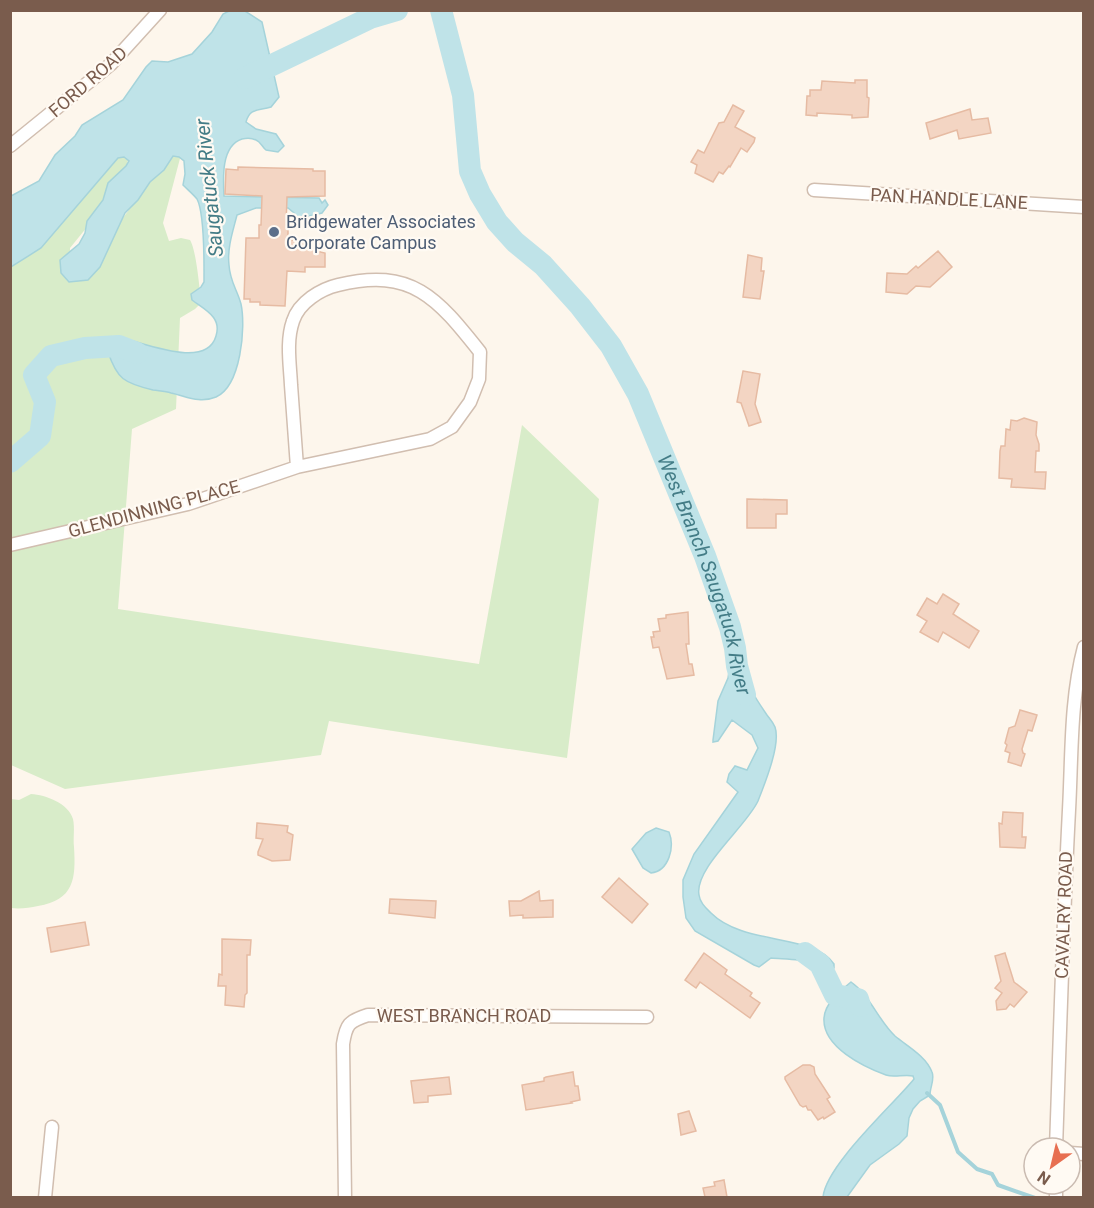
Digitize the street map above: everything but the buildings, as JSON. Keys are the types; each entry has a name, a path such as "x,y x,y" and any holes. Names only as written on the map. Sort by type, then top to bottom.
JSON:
{"street":[{"name":"FORD ROAD","path":"10,146 111,64 160,10"},
{"name":"PAN HANDLE LANE","path":"814,190 1083,207"},
{"name":"GLENDINNING PLACE","path":"10,545 188,504 297,467 430,439 452,427 470,402 479,379 480,352 441,305 418,290 392,280 352,282 319,292 305,304 293,319 289,343 297,467"},
{"name":"CAVALRY ROAD","path":"1056,1136 1064,893 1074,718 1079,663 1083,647"},
{"name":"WEST BRANCH ROAD","path":"345,1197 343,1044 345,1029 350,1023 368,1015 647,1017"},
{"path":"45,1197 52,1127"}],"green space":[{"path":"183,147 163,223 169,241 181,238 190,240 196,260 201,303 180,318 176,409 132,429 118,609 479,664 522,425 599,499 567,758 329,721 321,755 65,789 11,765 11,254 106,162 130,154 124,173 96,216 70,248 70,269 100,249 168,157"},
{"path":"31,794 56,801 66,808 73,819 75,858 73,878 66,893 59,899 35,907 11,908 11,799 19,800"}],"water":[{"path":"229,11 245,11 262,22 279,97 271,107 256,110 250,114 246,122 256,129 276,134 284,146 278,152 266,150 253,139 242,139 235,143 230,148 225,163 224,196 319,198 322,203 325,200 328,205 322,213 309,216 299,223 295,221 294,213 288,208 256,208 237,215 229,259 231,276 241,304 243,327 240,355 231,381 224,391 216,397 198,400 128,382 115,368 108,352 117,337 156,348 187,353 200,351 210,346 216,336 217,324 214,319 192,300 191,294 204,282 204,239 200,206 197,199 183,185 184,161 173,156 164,170 150,182 138,200 125,213 100,267 88,280 69,282 61,273 60,260 79,244 85,233 87,221 103,200 108,183 129,161 124,157 118,158 41,248 11,267 11,196 39,181 55,155 75,136 82,125 123,100 152,61 168,62 192,54 212,32 223,14"},
{"path":"730,665 744,667 752,692 775,727 776,743 758,801 712,860 704,873 699,895 702,903 711,913 741,931 795,943 824,954 834,964 834,968 829,973 823,972 812,963 796,960 771,958 759,967 695,931 686,918 683,880 694,854 738,792 727,782 729,774 735,766 747,770 758,748 752,735 732,720 718,741 713,742 718,701 728,678"},
{"path":"656,828 669,832 671,851 662,868 651,873 643,868 632,849 646,833"},
{"path":"851,982 864,994 895,1036 925,1061 932,1072 933,1080 930,1095 913,1109 909,1118 907,1136 870,1165 847,1197 823,1197 827,1184 848,1152 914,1079 913,1076 889,1076 867,1067 837,1047 830,1038 825,1028 824,1018 827,1007"}],"waterway":[{"name":"Saugatuck River","path":"245,78 370,18 397,10"},
{"name":"West Branch Saugatuck River","path":"441,10 463,95 470,171 480,194 497,222 515,242 543,265 580,306 611,346 638,394 705,556 730,627 745,695"},
{"name":"Saugatuck River","path":"10,462 40,436 45,402 34,375 51,356 85,348 119,346 137,353"},
{"name":"West Branch Saugatuck River","path":"805,953 820,964 835,995 858,999 860,1006"},
{"path":"927,1093 940,1105 958,1152 977,1169 992,1174 998,1185 1035,1198"}],"place":[{"name":"Bridgewater Associates Corporate Campus","path":"274,232"}]}
